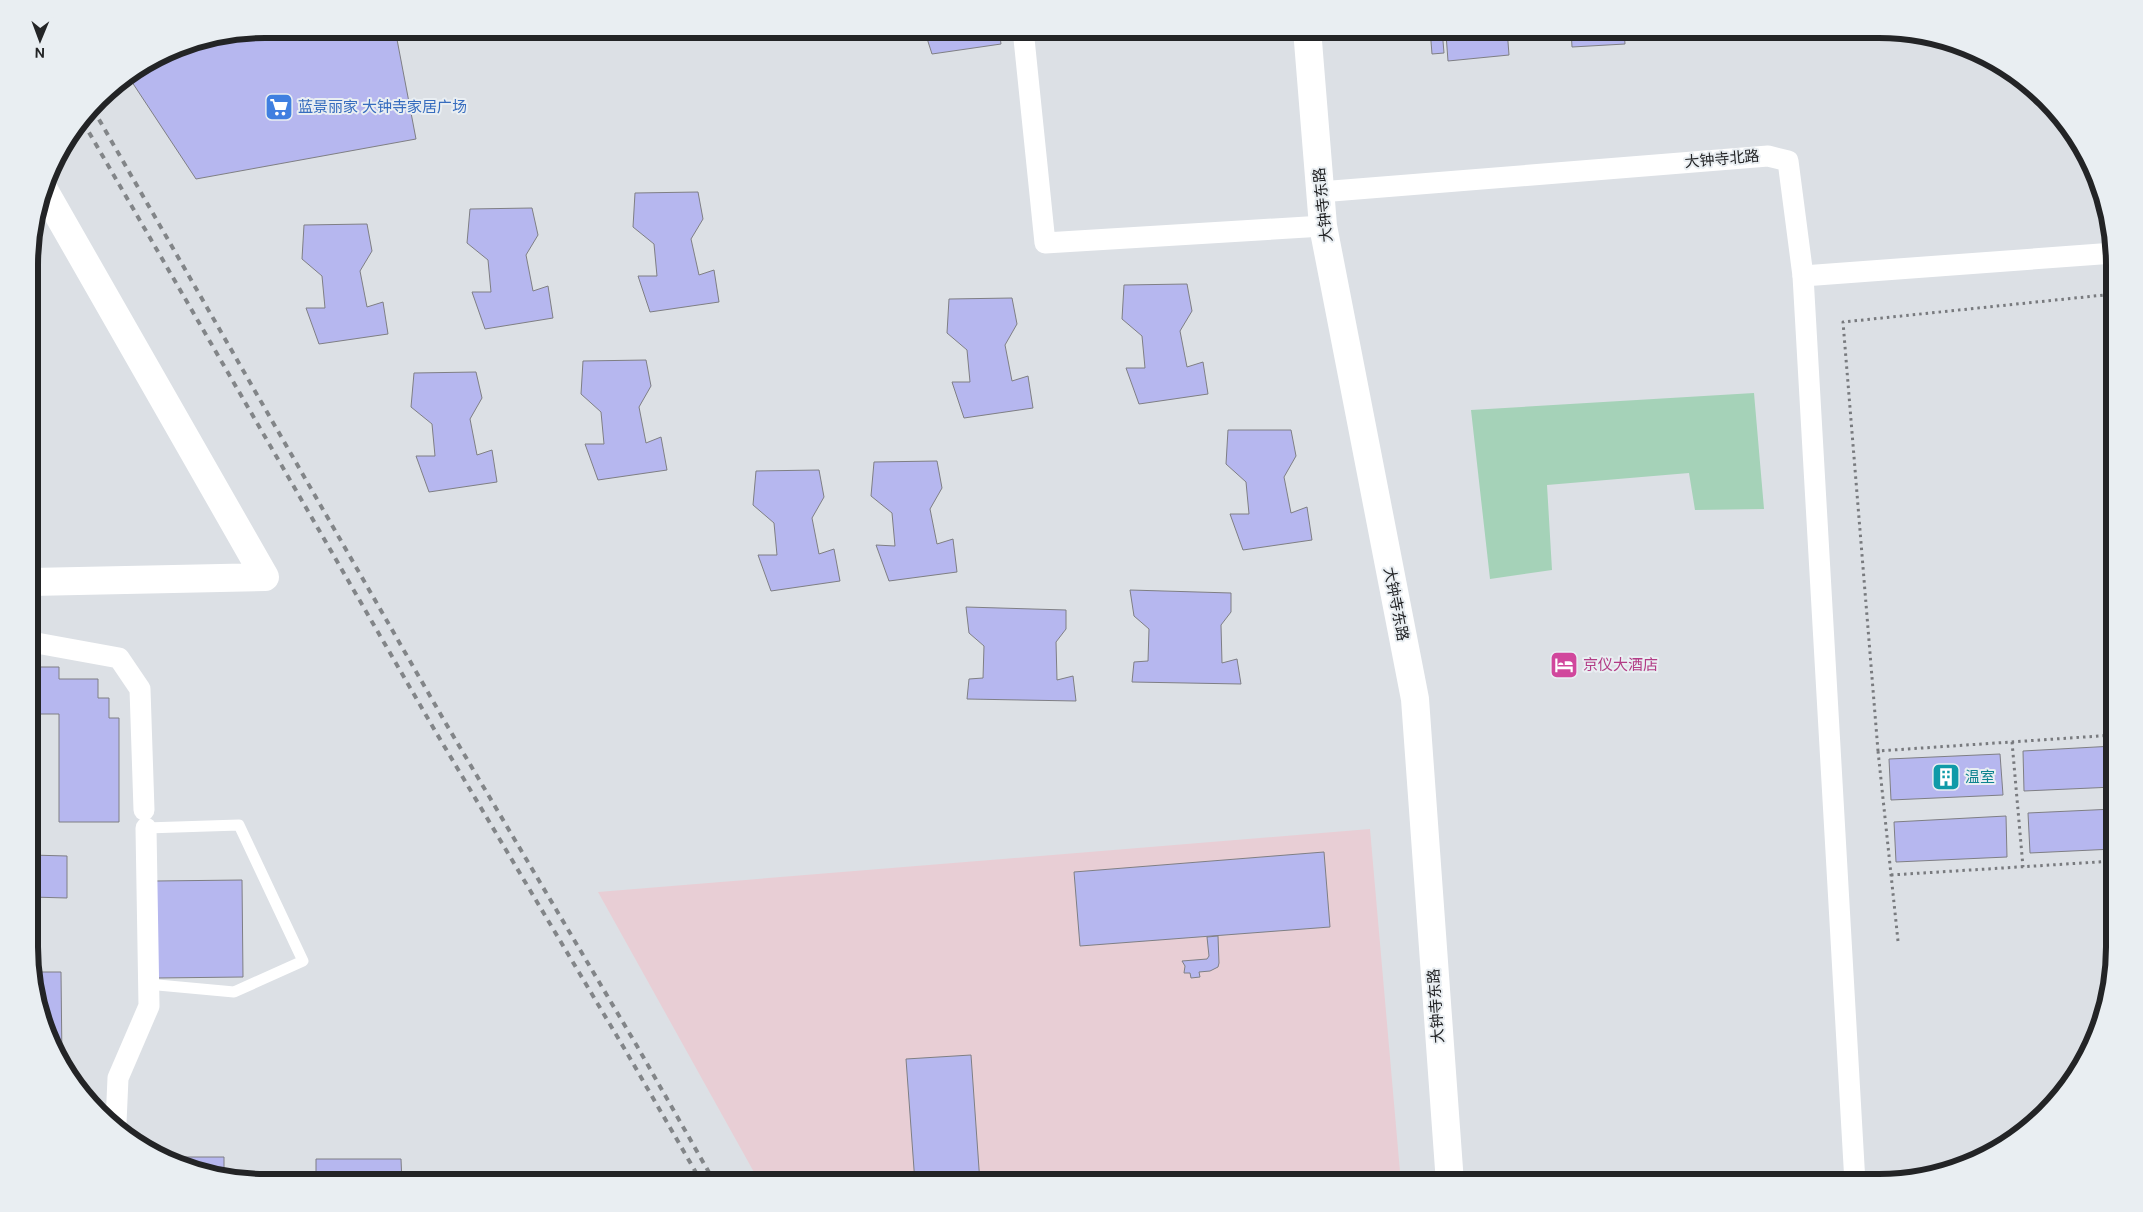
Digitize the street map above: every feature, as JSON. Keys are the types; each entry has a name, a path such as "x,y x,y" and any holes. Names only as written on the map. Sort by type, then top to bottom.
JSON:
{"street":[{"path":"1024,38 1045,243 1323,226"},
{"name":"大钟寺东路","path":"1308,38 1323,226 1415,699 1449,1175"},
{"name":"大钟寺北路","path":"1320,192 1768,156 1788,161 1803,276"},
{"path":"38,582 265,577 48,197"},
{"path":"1855,1175 1803,276 2105,254"},
{"path":"38,643 119,658 140,689 149,1006 118,1078 116,1119"}],"lane":[{"path":"145,819 239,825 303,961 234,992 147,984"}],"path":[{"path":"1898,941 1878,751 1844,322 2106,295"},
{"path":"1878,751 2106,736"},
{"path":"2012,742 2023,867"},
{"path":"1891,875 2106,862"}],"shaded area":[{"path":"1370,829 1400,1175 756,1175 598,892"}],"green space":[{"path":"1754,393 1764,509 1695,510 1689,473 1547,485 1552,570 1490,579 1471,410"}],"building":[{"name":"蓝景丽家 大钟寺家居广场","path":"397,38 416,139 196,179 131,81 151,68 178,55 206,45 235,39"},
{"path":"927,38 1000,38 1001,44 932,54"},
{"path":"1431,38 1443,38 1444,53 1432,54"},
{"path":"1446,38 1508,38 1509,55 1448,61"},
{"path":"1572,38 1625,38 1625,44 1572,47"},
{"path":"698,192 703,219 691,239 699,275 714,270 719,302 650,312 638,276 657,276 654,244 633,227 635,193"},
{"path":"532,208 538,235 526,255 533,291 548,286 553,318 485,329 472,292 491,292 488,260 467,243 470,209"},
{"path":"367,224 372,251 360,271 367,307 383,302 388,334 319,344 306,308 325,308 322,276 302,259 304,225"},
{"path":"1187,284 1192,311 1180,331 1187,367 1203,362 1208,394 1139,404 1126,368 1145,368 1142,336 1122,319 1124,285"},
{"path":"1012,298 1017,324 1005,345 1012,381 1028,376 1033,408 964,418 952,382 970,382 967,350 947,333 949,299"},
{"path":"646,360 651,386 639,407 646,443 661,437 667,470 598,480 585,444 604,444 601,412 581,394 583,361"},
{"path":"476,372 482,398 470,419 477,455 492,450 497,482 429,492 416,456 435,456 432,424 411,407 414,373"},
{"path":"1228,430 1291,430 1296,456 1284,477 1291,513 1307,507 1312,540 1243,550 1230,514 1249,514 1246,482 1226,464"},
{"path":"937,461 942,488 930,509 937,544 953,539 957,572 889,581 876,545 895,546 892,513 871,496 874,462"},
{"path":"819,470 824,497 812,518 819,554 834,549 840,581 771,591 758,555 777,555 774,523 753,505 756,471"},
{"path":"1130,590 1231,593 1231,612 1221,625 1222,663 1237,659 1241,684 1132,682 1134,662 1148,661 1149,629 1134,616"},
{"path":"966,607 1066,610 1066,629 1056,642 1057,680 1073,676 1076,701 967,699 969,679 983,678 984,646 969,633"},
{"path":"38,667 59,667 59,679 98,679 98,698 109,698 109,718 119,718 119,822 59,822 59,714 38,714"},
{"name":"温室","path":"2106,746 2106,787 2024,791 2023,751"},
{"name":"温室","path":"2000,754 2003,795 1891,800 1889,759"},
{"name":"温室","path":"2106,809 2106,849 2030,853 2028,813"},
{"name":"温室","path":"2006,816 2007,857 1896,862 1894,822"},
{"path":"1324,852 1330,927 1080,946 1074,872"},
{"path":"38,855 67,856 67,898 38,897"},
{"path":"242,880 243,977 157,978 156,881"},
{"path":"1218,936 1218,967 1210,971 1199,972 1200,977 1191,978 1190,973 1184,973 1185,966 1182,961 1207,959 1209,956 1207,937"},
{"path":"39,972 61,972 62,1050 45,1006"},
{"path":"971,1055 979,1175 914,1175 906,1059"},
{"path":"178,1157 224,1157 224,1171 206,1167"},
{"path":"316,1159 401,1159 402,1175 316,1175"}],"railway":[{"path":"95,113 445,722 637,1046 710,1175"},
{"path":"85,125 434,729 697,1175"}],"place":[{"name":"蓝景丽家 大钟寺家居广场","path":"279,107"},
{"name":"京仪大酒店","path":"1564,665"},
{"name":"温室","path":"1946,777"}]}
